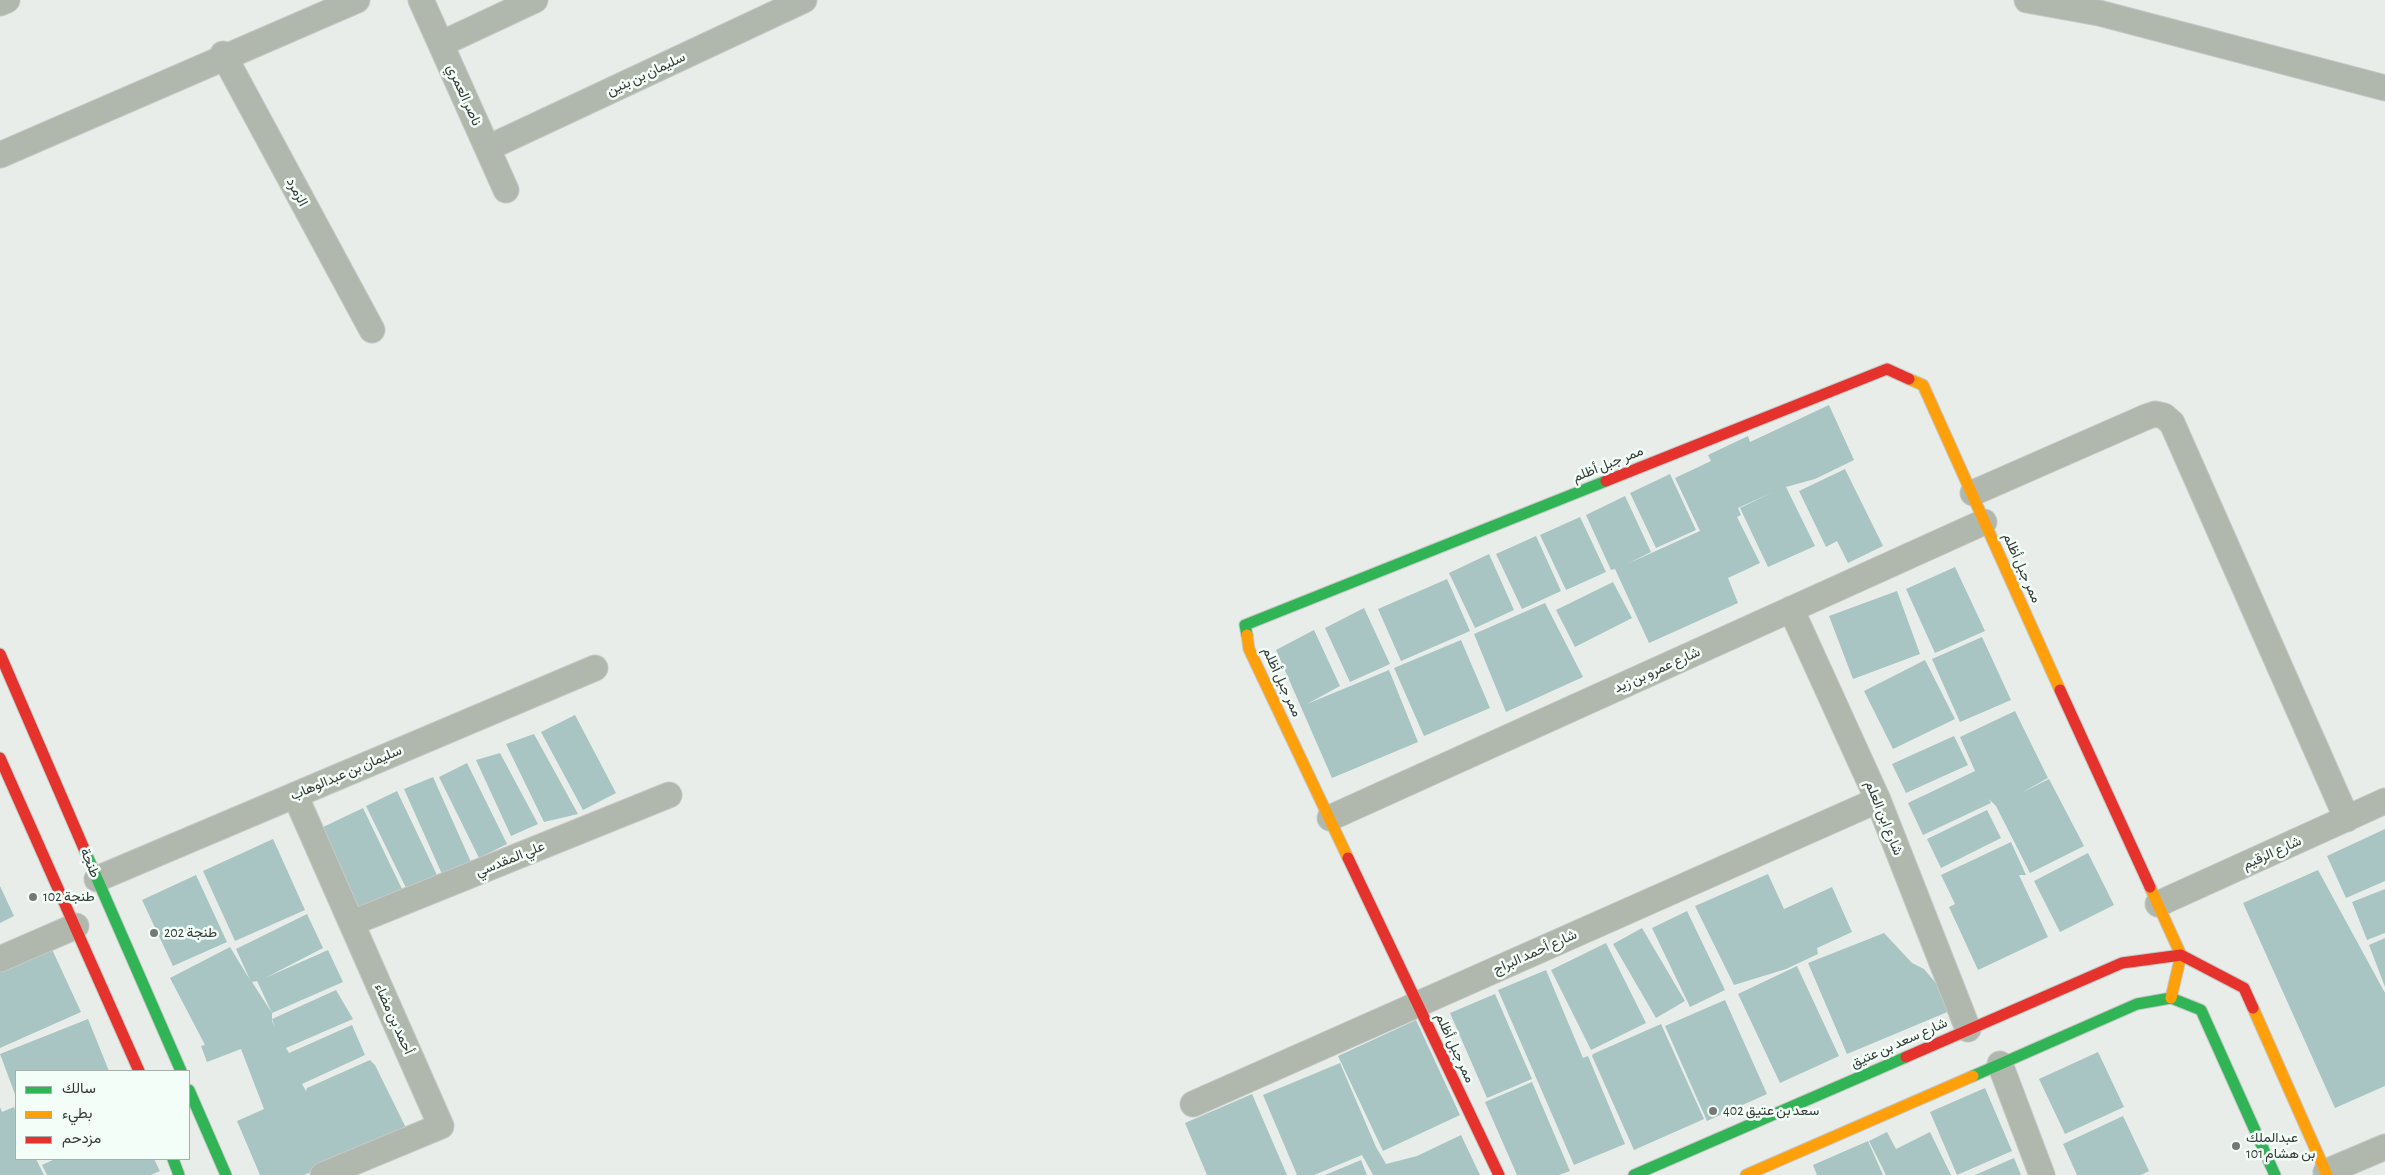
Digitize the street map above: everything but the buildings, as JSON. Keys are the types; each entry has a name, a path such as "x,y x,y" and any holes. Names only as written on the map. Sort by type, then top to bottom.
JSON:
{"street":[{"path":"0,3 7,0"},
{"path":"0,155 224,56 357,0"},
{"name":"ناصر العمري","path":"421,0 506,190"},
{"path":"441,44 535,0"},
{"name":"سليمان بن بنين","path":"488,148 804,0"},
{"path":"2027,0 2099,13 2385,88"},
{"name":"الزمرد","path":"224,56 372,330"},
{"name":"ممر جبل أظلم","path":"1499,1175 1249,649 1245,625 1887,369 1923,385 1974,493 1984,522 2181,955"},
{"path":"1974,493 2146,417 2155,414 2164,416 2172,424 2347,819"},
{"name":"شارع عمرو بن زيد","path":"1330,818 1984,522"},
{"name":"شارع ابن العلم","path":"1791,610 1878,800 1968,1030"},
{"name":"طنجة","path":"0,654 181,1070"},
{"name":"سليمان بن عبدالوهاب","path":"97,879 595,668"},
{"path":"0,758 139,1070"},
{"name":"أحمد بن مضاء","path":"295,795 441,1126 323,1175"},
{"name":"علي المقدسي","path":"352,923 669,795"},
{"name":"شارع أحمد البراج","path":"1193,1104 1878,800"},
{"name":"شارع الرقيم","path":"2158,904 2385,801"},
{"path":"0,959 76,926"},
{"path":"2171,998 2181,955 2244,988 2326,1173 2385,1147"},
{"name":"شارع سعد بن عتيق","path":"1634,1175 2122,963 2181,955"},
{"path":"1746,1175 2137,1004 2171,998 2202,1010 2275,1175"},
{"path":"2000,1064 2042,1175"},
{"path":"190,1092 226,1175"},
{"path":"173,1160 179,1175"}],"traffic: fast":[{"path":"1247,635 1245,625 1606,481"},
{"path":"85,851 181,1070"},
{"path":"2171,998 2201,1010 2275,1175"},
{"path":"1973,1076 2137,1004 2171,998"},
{"path":"1634,1175 1906,1057"},
{"path":"190,1092 226,1175"},
{"path":"173,1160 179,1175"}],"traffic: slow":[{"path":"1909,379 1923,385 2060,690"},
{"path":"1247,635 1249,649 1348,858"},
{"path":"2150,887 2181,955 2171,998"},
{"path":"2253,1008 2327,1175"},
{"path":"1746,1175 1973,1076"}],"traffic: jam":[{"path":"1606,481 1887,369 1909,379"},
{"path":"0,654 85,851"},
{"path":"2060,690 2150,887"},
{"path":"0,758 139,1070"},
{"path":"1348,858 1499,1175"},
{"path":"1906,1057 2122,963 2181,955 2244,988 2253,1008"}],"place":[{"name":"طنجة 102","path":"33,897"},
{"name":"طنجة 202","path":"154,933"},
{"name":"سعد بن عتيق 402","path":"1713,1111"},
{"name":"عبدالملك بن هشام 101","path":"2236,1146"}]}
